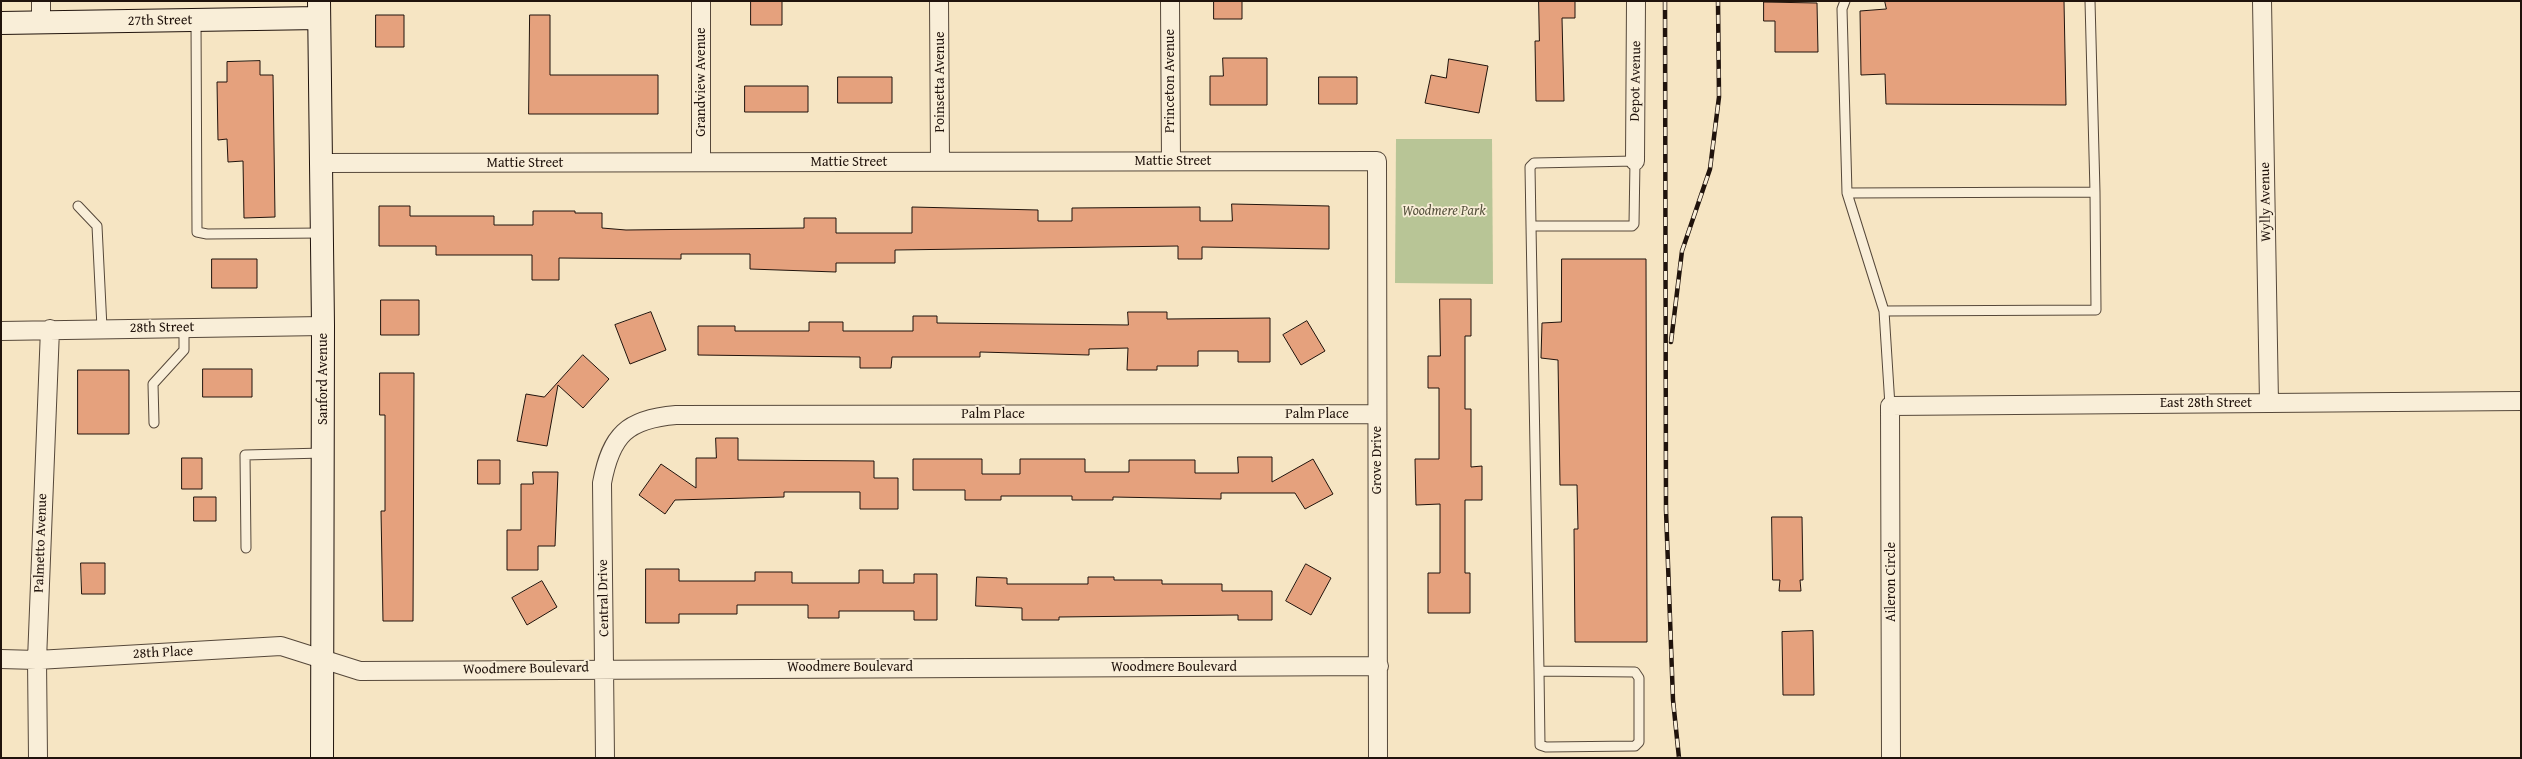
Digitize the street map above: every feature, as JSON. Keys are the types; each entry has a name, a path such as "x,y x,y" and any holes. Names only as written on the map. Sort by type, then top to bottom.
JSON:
{"main road":[{"name":"27th Street","path":"1,23 196,20 319,10"},
{"name":"Sanford Avenue","path":"319,10 323,326 322,758"}],"street":[{"path":"40,1 41,23"},
{"name":"Grandview Avenue","path":"701,1 701,162"},
{"name":"Poinsetta Avenue","path":"939,1 940,162"},
{"name":"Princeton Avenue","path":"1170,1 1171,161"},
{"name":"Depot Avenue","path":"1635,161 1636,1"},
{"name":"Wylly Avenue","path":"2262,1 2269,403"},
{"name":"Mattie Street","path":"322,163 1377,161"},
{"name":"Grove Drive","path":"1377,161 1378,758"},
{"name":"28th Street","path":"1,330 323,326"},
{"name":"Palmetto Avenue","path":"38,758 37,660 50,329"},
{"name":"East 28th Street","path":"1890,406 2521,401"},
{"name":"Aileron Circle","path":"1890,406 1891,758"},
{"name":"Palm Place","path":"616,440 632,426 654,417 676,415 1377,414"},
{"name":"Central Drive","path":"605,758 606,668 602,483 607,459 616,440"},
{"name":"28th Place","path":"1,660 37,660 281,646 323,658"},
{"name":"Woodmere Boulevard","path":"323,658 360,671 606,668 1379,666"}],"lane":[{"path":"1845,1 1842,9 1847,193 1884,311 1890,406"},
{"path":"1884,311 2096,310 2095,192 2090,1"},
{"path":"196,20 197,232 207,234 322,233"},
{"path":"1531,226 1632,226 1634,224 1635,161 1534,163 1530,167 1531,226 1539,671 1540,745 1546,747 1635,746 1639,742 1639,678 1635,672 1539,671"},
{"path":"1847,193 2095,192"},
{"path":"78,206 97,226 102,328"},
{"path":"154,423 153,384 184,350 184,327"},
{"path":"246,548 245,455 323,453"}],"green space":[{"name":"Woodmere Park","path":"1396,139 1492,139 1493,284 1395,283"}],"building":[{"path":"751,1 782,1 782,25 751,25"},
{"path":"1214,1 1242,1 1242,19 1214,19"},
{"path":"1539,1 1575,1 1575,18 1562,18 1564,101 1536,101 1535,41 1539,41"},
{"path":"1885,1 2064,1 2066,105 1886,104 1885,74 1861,75 1860,11 1886,9"},
{"path":"1764,2 1817,3 1818,52 1775,52 1775,21 1764,21"},
{"path":"376,15 404,15 404,47 376,47"},
{"path":"530,15 550,15 550,75 658,75 658,114 529,114"},
{"path":"1223,58 1267,58 1267,105 1210,105 1210,76 1223,76"},
{"path":"1449,59 1488,66 1479,113 1425,103 1431,75 1446,78"},
{"path":"260,61 260,75 273,75 275,217 244,218 243,161 228,162 227,139 218,140 217,82 227,82 227,62"},
{"path":"838,77 892,77 892,103 838,103"},
{"path":"1319,77 1357,77 1357,104 1319,104"},
{"path":"745,86 808,86 808,112 745,112"},
{"path":"1232,204 1329,206 1329,249 1202,247 1202,259 1178,259 1178,246 895,250 895,263 836,263 836,272 750,269 750,254 681,254 681,259 559,258 559,280 532,280 532,255 436,255 436,246 379,246 379,206 410,206 410,216 494,216 494,225 533,225 533,211 575,211 575,213 602,213 602,228 626,230 804,228 804,218 836,218 836,233 912,233 912,207 1038,210 1038,221 1072,221 1072,208 1200,207 1200,221 1232,221"},
{"path":"212,259 257,259 257,288 212,288"},
{"path":"1562,259 1646,259 1647,642 1575,642 1574,529 1578,529 1577,485 1560,485 1558,360 1541,358 1542,323 1561,322"},
{"path":"1440,299 1471,299 1471,336 1465,336 1465,409 1471,409 1471,467 1482,466 1482,500 1465,500 1465,573 1470,573 1470,613 1428,613 1428,573 1440,573 1440,504 1416,505 1415,459 1439,459 1439,388 1428,388 1428,356 1440,356"},
{"path":"381,300 419,300 419,335 381,335"},
{"path":"651,312 666,350 630,364 615,325"},
{"path":"1128,312 1167,312 1167,319 1270,318 1270,362 1238,362 1238,351 1198,351 1198,366 1157,366 1157,370 1127,370 1128,348 1089,349 1089,355 980,352 980,357 892,357 891,368 860,368 860,357 698,355 698,326 735,326 735,331 809,331 809,322 843,322 843,331 913,331 913,316 937,316 937,323 1128,325"},
{"path":"1307,321 1325,351 1301,365 1283,335"},
{"path":"583,355 609,379 583,408 558,385 547,446 517,441 526,394 544,397"},
{"path":"203,369 252,369 252,397 203,397"},
{"path":"78,370 129,370 129,434 78,434"},
{"path":"380,373 414,373 413,621 383,621 381,511 385,511 385,415 380,415"},
{"path":"716,438 738,438 738,460 874,461 874,478 898,478 898,509 860,509 860,492 784,492 784,497 675,500 665,514 639,495 661,464 696,488 696,458 716,458"},
{"path":"1238,457 1272,457 1272,482 1313,459 1333,494 1305,509 1295,493 1221,493 1221,499 1113,497 1113,500 1072,500 1072,496 1001,496 1001,500 965,500 965,490 913,490 913,459 982,459 982,474 1020,474 1020,459 1085,459 1085,472 1129,472 1129,460 1195,460 1195,473 1238,473"},
{"path":"182,458 202,458 202,489 182,489"},
{"path":"478,460 500,460 500,484 478,484"},
{"path":"533,472 558,472 555,546 538,546 538,570 507,570 507,530 521,530 521,484 533,484"},
{"path":"194,497 216,497 216,521 194,521"},
{"path":"1772,517 1802,517 1803,580 1800,580 1801,591 1779,591 1780,580 1773,580"},
{"path":"81,563 105,563 105,594 82,594"},
{"path":"1306,564 1331,578 1311,615 1286,601"},
{"path":"646,569 679,569 679,581 755,581 755,572 792,572 792,583 859,583 859,570 883,570 883,583 914,583 914,574 937,574 937,620 914,620 914,611 839,611 839,618 808,618 808,605 737,605 737,614 679,614 679,623 646,623"},
{"path":"977,577 1007,578 1007,584 1088,584 1088,577 1114,577 1114,580 1162,580 1162,584 1222,584 1222,591 1272,591 1272,620 1238,620 1238,615 1059,617 1059,620 1022,620 1022,608 976,606"},
{"path":"542,581 557,607 527,625 512,598"},
{"path":"1813,631 1814,695 1783,695 1782,632"}],"railway":[{"path":"1665,1 1666,510 1673,700 1679,758"},
{"path":"1671,342 1682,251 1710,169 1719,97 1718,1"}]}
